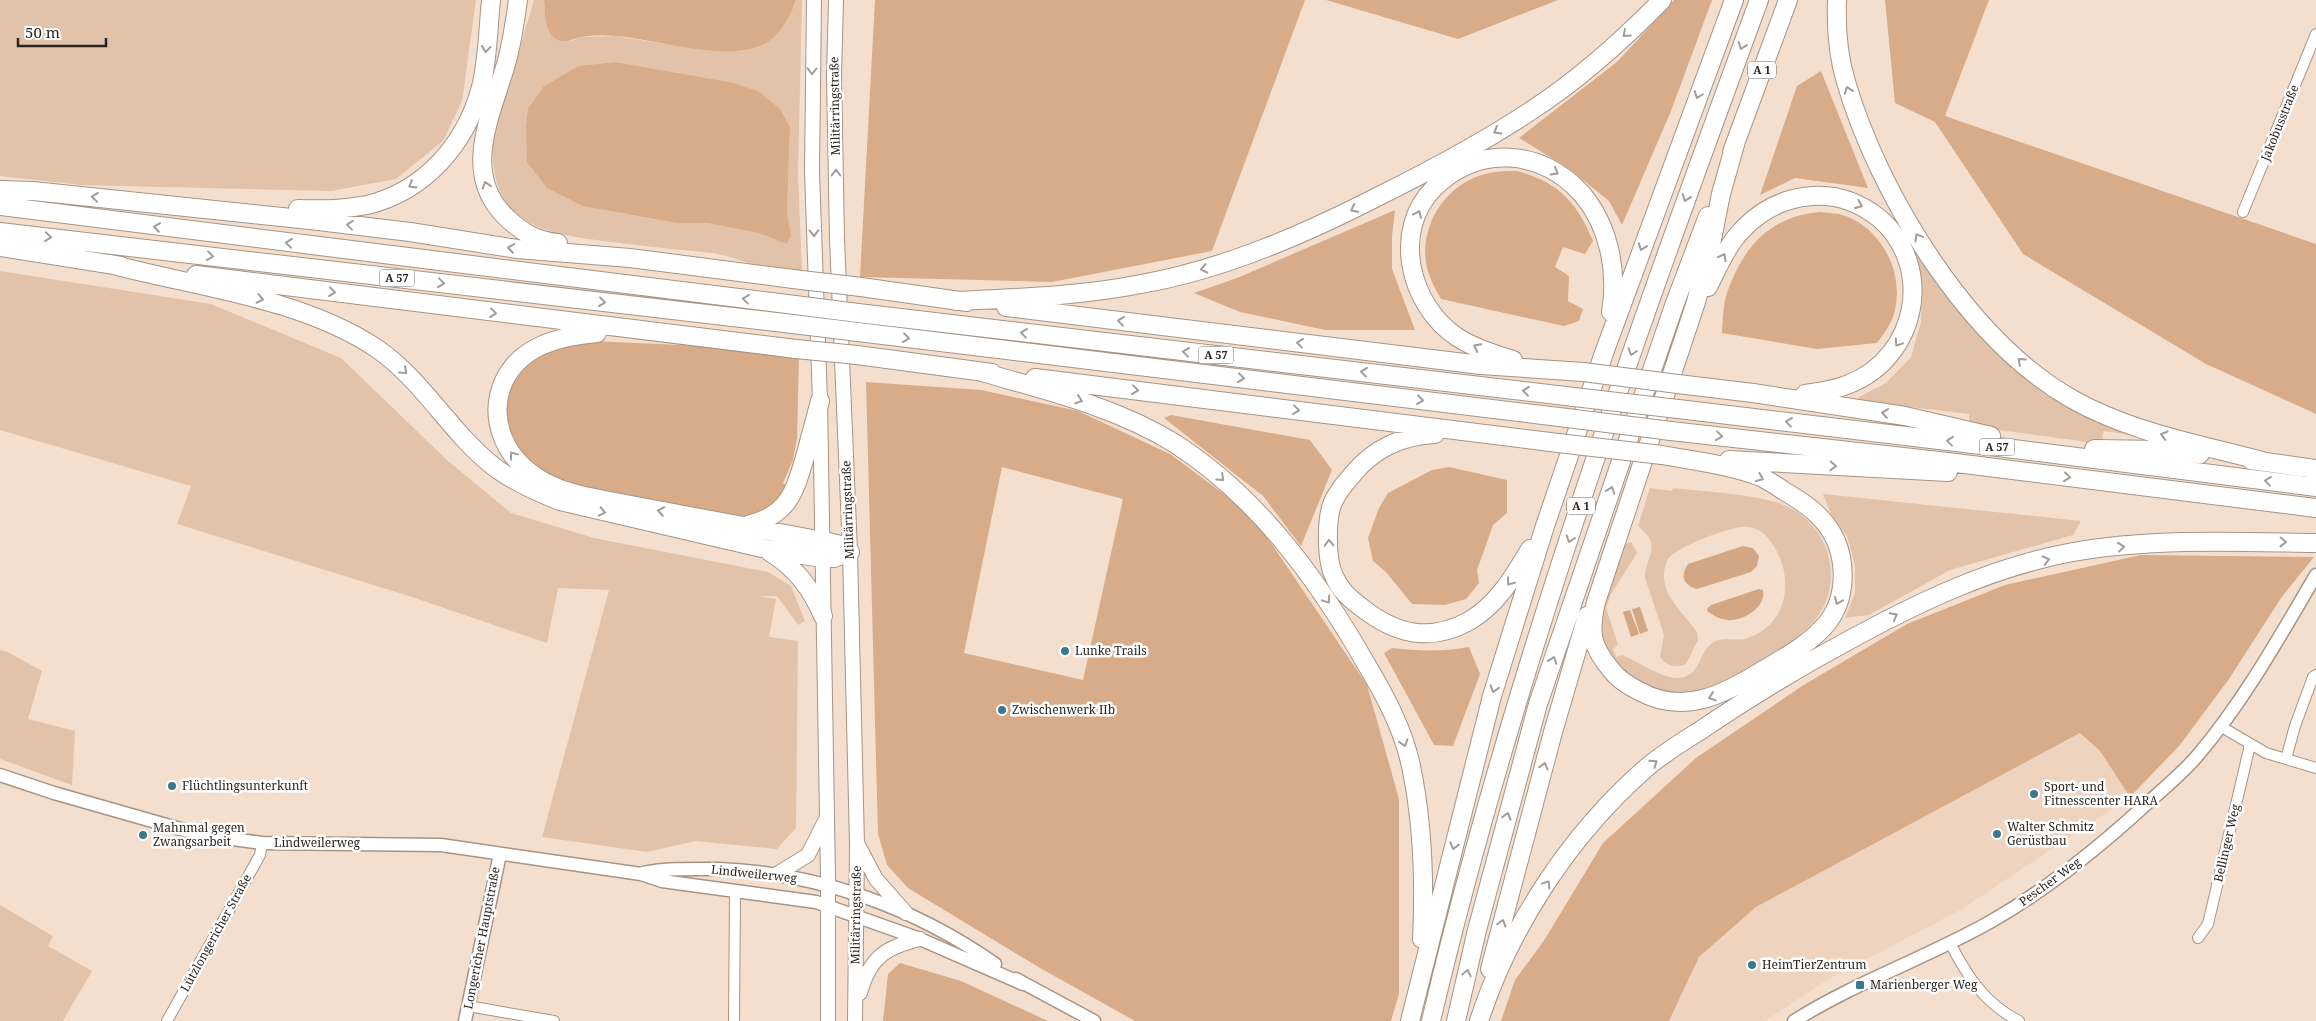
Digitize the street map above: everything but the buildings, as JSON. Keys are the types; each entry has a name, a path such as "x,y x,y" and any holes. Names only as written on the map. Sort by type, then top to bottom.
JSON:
{"highway":[{"path":"213,209 313,210 356,206 389,198 427,175 458,141 473,110 484,70 491,0"},
{"path":"518,0 510,46 484,137 482,165 488,194 499,211 528,235 536,239 592,247 630,258"},
{"path":"956,301 1061,296 1141,284 1217,266 1328,222 1427,172 1529,112 1579,75 1662,0"},
{"path":"1410,1021 1492,696 1545,526 1604,353 1734,0"},
{"name":"A 1","path":"1432,1021 1517,698 1652,291 1759,0"},
{"name":"A 1","path":"1456,1021 1477,930 1538,704 1675,303 1788,0"},
{"path":"1837,0 1836,30 1845,81 1866,138 1898,203 1941,274 1996,339 2031,370 2071,399 2108,416 2171,438 2262,461"},
{"path":"1662,455 1743,471 1764,478 1810,508 1826,524 1836,540 1841,559 1843,576 1840,597 1829,620 1816,634 1798,649 1735,688 1695,702 1672,703 1651,698 1616,676 1601,658 1593,637 1591,624 1596,602 1696,302 1710,249 1721,194 1736,141"},
{"path":"1540,368 1484,351 1457,337 1428,308 1418,289 1412,270 1410,248 1413,227 1421,207 1434,188 1454,172 1476,162 1517,157 1539,163 1558,173 1574,186 1588,202 1607,240 1614,282 1613,300 1604,353"},
{"path":"0,190 33,191 213,209 410,232 518,249 630,258 862,287 956,301 1481,365 1583,372 1752,392 1906,416 1991,436 2093,449 2160,450 2316,469"},
{"path":"1674,366 1705,293 1727,250 1743,228 1766,209 1794,197 1818,195 1843,198 1868,209 1890,227 1902,246 1910,264 1913,282 1912,305 1909,323 1902,340 1883,361 1850,384 1827,391 1799,394 1752,392"},
{"name":"A 57","path":"0,206 223,236 488,266 858,313 1998,447 2316,487"},
{"name":"A 57","path":"0,232 793,324 1567,418 1948,462 2316,508"},
{"path":"0,247 110,264 630,330 857,355 1662,455 1939,472 2019,472"},
{"path":"488,266 630,258"},
{"path":"110,264 166,279 268,301 304,312 344,330 375,348 406,372 468,442 494,466 538,492 560,501 586,509 766,549 822,549"},
{"path":"630,330 576,335 553,340 527,354 508,374 498,399 496,415 502,439 512,455 524,468 541,480 561,489 746,526 822,549 834,558 850,552"},
{"path":"982,372 1084,401 1173,442 1209,468 1250,504 1289,548 1317,586 1347,630 1384,696 1401,733 1411,765 1422,829 1425,886 1422,940 1415,998"},
{"path":"746,526 763,522 776,514 793,494 820,401"},
{"path":"1489,434 1427,434 1404,438 1363,461 1341,487 1332,504 1328,525 1333,575 1345,594 1380,622 1404,631 1426,633 1449,629 1470,620 1495,600 1516,574 1545,526"},
{"path":"1478,1021 1553,732 1590,604 1638,474"},
{"path":"1478,1021 1490,986 1513,940 1542,890 1574,844 1606,806 1647,767 1735,707 1805,664 1909,608 1986,575 2072,552 2144,545 2312,542"},
{"path":"766,549 788,564 800,576 817,602 822,616"}],"main road":[{"name":"Militärringstraße","path":"814,0 812,172 820,401 822,616 828,885 828,1021"},
{"name":"Militärringstraße","path":"836,0 834,76 837,239 850,552 857,845 855,1016"},
{"path":"777,874 808,855 827,816"},
{"path":"857,845 876,879 906,913"},
{"path":"855,1016 864,978 876,958 888,949 920,939"}],"street":[{"name":"Jakobusstraße","path":"2243,212 2316,34"},
{"name":"Pescher Weg","path":"1794,1021 1860,985 1950,943 2027,900 2109,838 2199,755 2252,679 2316,575"},
{"path":"2286,760 2295,726 2316,675"},
{"path":"2220,726 2266,753 2316,768"},
{"name":"Bellinger Weg","path":"2198,938 2208,924 2250,745"},
{"name":"Lindweilerweg","path":"0,775 54,793 184,830 262,843 420,844 641,874 662,881 793,898 828,906 920,939 1023,984 1094,1021"},
{"name":"Lützlongericher Straße","path":"167,1021 260,855 262,843"},
{"name":"Longericher Hauptstraße","path":"465,1021 500,854"},
{"name":"Lindweilerweg","path":"641,874 663,870 697,869 777,874 828,885 906,913 971,947 1023,984"},
{"path":"734,1021 735,890"},
{"path":"1950,943 1961,965 1983,996 2008,1016 2019,1021"},
{"path":"468,1006 554,1021"}],"shaded area":[{"path":"0,0 476,0 462,101 443,141 396,179 331,191 81,185 0,176"},
{"path":"534,0 544,0 545,18 571,41 581,37 615,36 685,47 794,7 796,0 802,0 798,174 802,270 797,270 797,272 754,265 713,253 585,239 541,228 524,219 509,207 499,190 494,167 493,138","holes":["615,62 730,82 757,91 790,127 787,212 791,235 775,240 758,233 707,223 676,223 620,213 544,86 578,66"]},
{"path":"544,0 796,0 785,24 766,43 751,49 713,51 632,38 599,35 565,41 559,40 549,32"},
{"path":"875,0 1305,0 1212,251 1052,282 860,277"},
{"path":"1326,0 1558,0 1458,39"},
{"path":"1674,0 1712,0 1671,111 1622,225 1609,201 1568,168 1519,138 1617,62"},
{"path":"1885,0 1989,0 1945,116 2316,244 2316,414 2206,364 2023,254 1935,122 1895,103"},
{"path":"615,62 730,82 758,91 780,109 790,127 787,212 791,235 787,244 758,233 707,223 676,223 583,206 547,188 527,162 526,126 528,109 544,86 578,66"},
{"path":"1821,71 1868,188 1795,178 1760,195 1797,86"},
{"path":"1517,171 1544,181 1564,195 1580,215 1593,241 1585,254 1563,247 1555,267 1569,276 1568,301 1583,309 1579,321 1564,326 1441,299 1431,280 1425,253 1426,238 1430,224 1446,199 1468,181 1482,175 1495,172"},
{"path":"1395,210 1392,236 1392,269 1415,330 1325,330 1240,312 1194,293 1237,278"},
{"path":"1820,212 1839,214 1854,220 1868,229 1887,254 1897,285 1896,301 1893,317 1877,343 1817,349 1722,333 1726,295 1742,260 1751,247 1774,227 1787,220"},
{"path":"1912,241 1984,336 2135,433 2132,435 2103,431 2102,444 1969,426 1969,414 1860,401 1859,397 1886,383 1911,357 1921,322 1922,278 1909,243"},
{"path":"0,271 211,304 341,358 448,461 511,513 594,538 768,572 791,586 805,621 798,625 777,596 757,596 776,599 769,637 798,641 796,828 777,849 696,841 647,852 542,837 609,590 558,588 547,643 409,596 177,524 191,486 0,430"},
{"path":"592,341 703,346 799,357 797,438 793,460 783,483 790,488 786,494 775,505 762,513 740,518 576,484 545,473 523,458 504,421 509,386 528,361 560,346"},
{"path":"866,382 981,390 1078,411 1170,454 1244,509 1271,543 1367,685 1399,799 1399,994 1391,1021 1135,1021 1040,968 908,888 887,865 878,834","holes":["1002,467 1123,499 1083,680 964,653"]},
{"path":"1171,415 1310,440 1332,470 1301,546 1263,496 1164,418"},
{"path":"1449,467 1507,480 1507,513 1493,525 1477,570 1479,583 1466,599 1445,605 1412,604 1386,572 1373,561 1368,538 1379,508 1388,493 1432,470"},
{"path":"1650,488 1672,491 1673,488 1718,492 1767,500 1792,509 1805,519 1816,530 1824,544 1829,558 1831,574 1830,589 1825,605 1816,619 1793,640 1758,663 1703,689 1681,694 1663,692 1646,686 1631,676 1620,667 1608,652 1601,628 1606,596 1624,545 1631,542 1637,553 1611,594 1606,608 1618,645 1613,649 1616,657 1623,655 1666,676 1679,678 1691,673 1711,644 1719,640 1744,639 1760,632 1772,622 1780,610 1784,596 1785,580 1776,550 1765,535 1756,529 1741,527 1730,529 1693,543 1673,554 1668,559 1666,565 1664,573 1665,585 1672,600 1697,632 1698,640 1686,664 1675,666 1666,663 1660,657 1664,635 1645,578 1652,546 1646,534 1638,526"},
{"path":"1823,494 2081,521 2073,535 1950,570 1869,615 1845,618 1855,593 1855,566 1847,536 1831,514"},
{"path":"1743,546 1753,548 1759,556 1757,566 1751,572 1697,589 1684,580 1684,572 1688,564"},
{"path":"2141,555 2314,557 2281,598 2229,679 2180,745 2130,797 2100,751 2080,733 1756,907 1699,957 1669,1021 1501,1021 1515,980 1545,939 1603,843 1696,758 1802,686 1907,624 2005,585"},
{"path":"1759,589 1763,590 1761,602 1752,612 1740,619 1727,620 1708,612 1707,609 1711,605"},
{"path":"1640,607 1648,631 1640,634 1632,609"},
{"path":"1630,610 1639,634 1631,637 1623,612"},
{"path":"1469,647 1480,674 1453,746 1434,745 1384,653 1392,648 1450,650"},
{"path":"0,650 8,652 42,671 28,719 75,731 72,785 0,759"},
{"path":"2080,733 2100,751 2130,797 1962,909 1827,980 1765,1021 1669,1021 1699,957 1756,907"},
{"path":"0,905 53,936 48,946 92,971 63,1021 0,1021"},
{"path":"900,963 961,981 1048,1021 883,1021 888,974"}],"place":[{"name":"Lunke Trails","path":"1065,651"},
{"name":"Zwischenwerk IIb","path":"1002,710"},
{"name":"Flüchtlingsunterkunft","path":"172,786"},
{"name":"Sport- und Fitnesscenter HARA","path":"2034,794"},
{"name":"Walter Schmitz Gerüstbau","path":"1997,834"},
{"name":"Mahnmal gegen Zwangsarbeit","path":"143,835"},
{"name":"HeimTierZentrum","path":"1752,965"},
{"name":"Marienberger Weg","path":"1860,985"}]}
